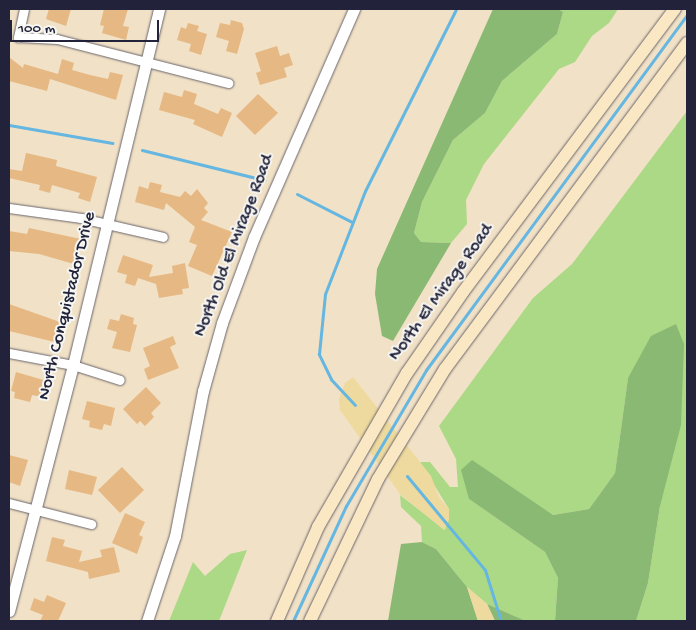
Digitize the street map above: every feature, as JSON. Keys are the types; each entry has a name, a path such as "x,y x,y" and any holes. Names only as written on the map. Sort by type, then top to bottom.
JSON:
{"main road":[{"name":"North El Mirage Road","path":"277,621 318,527 395,391 463,292 675,9"},
{"path":"310,621 378,479 421,406 463,342 687,43"}],"street":[{"path":"24,9 18,37 57,39 228,83"},
{"name":"North Conquistador Drive","path":"9,611 73,365 105,226 159,9"},
{"name":"North Old El Mirage Road","path":"148,621 175,536 215,344 233,290 273,191 354,9"},
{"path":"9,208 47,212 105,226 164,237"},
{"path":"9,353 73,365 120,380"},
{"path":"9,503 91,524"}],"green space":[{"path":"493,9 558,9 563,12 557,34 502,81 485,113 453,140 422,202 414,233 421,242 451,243 393,341 382,336 375,294 377,269"},
{"path":"558,9 618,9 609,23 592,36 575,62 559,69 484,164 466,200 467,224 451,243 421,242 414,233 422,202 453,140 485,113 502,81 557,34 563,12"},
{"path":"687,111 687,621 636,621 648,583 660,506 628,378 615,473 589,509 553,515 516,492 469,499 545,552 558,578 555,621 526,621 487,604 467,587 436,549 422,542 421,526 401,507 400,495 445,530 449,509 420,462 430,462 450,487 458,487 456,459 439,426 533,298 572,264"},
{"path":"676,324 684,344 681,425 660,506 648,583 636,621 555,621 558,578 545,552 469,499 461,470 472,460 553,515 589,509 615,473 628,378 651,336"},
{"path":"422,542 436,549 467,587 478,621 388,621 401,544"},
{"path":"247,550 219,621 169,621 193,562 205,576 230,554"},
{"path":"487,604 526,621 495,621"}],"sand":[{"path":"353,377 431,476 439,497 449,509 449,520 444,530 400,494 340,410 339,399 345,383"},
{"path":"467,587 487,604 495,621 478,621"}],"building":[{"path":"49,9 71,9 66,26 46,19"},
{"path":"104,9 128,9 123,26 129,27 126,40 102,33 104,26 100,25"},
{"path":"231,20 242,23 244,29 237,54 226,51 229,41 216,37 220,23 230,25"},
{"path":"188,23 199,26 197,31 207,34 201,55 189,51 191,44 177,40 181,27 186,29"},
{"path":"277,46 280,56 289,53 293,65 284,68 287,77 260,85 256,73 261,71 255,53"},
{"path":"9,57 23,68 24,64 58,74 62,59 74,63 72,70 90,75 108,79 110,72 123,75 116,100 50,79 47,91 9,81"},
{"path":"184,90 197,94 194,104 218,114 221,108 232,113 222,137 193,124 195,120 159,110 164,92 182,97"},
{"path":"258,94 278,113 255,135 236,116"},
{"path":"26,153 57,160 56,166 97,177 90,202 78,198 80,193 52,185 50,193 39,190 40,185 9,178 9,169 22,171"},
{"path":"150,182 162,185 160,192 180,197 185,191 191,196 197,189 208,203 204,208 208,212 201,220 232,232 212,276 188,266 197,245 189,242 195,227 166,203 164,210 135,202 139,186 148,189"},
{"path":"29,228 81,239 74,264 39,254 9,251 9,231 27,234"},
{"path":"123,255 153,265 149,277 173,273 172,266 185,263 189,288 182,289 183,294 159,298 156,284 138,278 135,286 125,283 127,275 117,272"},
{"path":"9,304 60,322 55,342 9,331"},
{"path":"121,314 134,318 133,324 137,325 130,352 112,348 117,332 107,329 110,319 119,321"},
{"path":"173,336 176,344 170,347 179,368 148,380 144,369 150,366 143,348"},
{"path":"16,372 47,381 42,397 32,395 30,402 14,398 15,392 11,391"},
{"path":"146,387 161,403 151,413 154,417 145,426 140,421 137,424 123,409"},
{"path":"87,401 115,408 111,426 104,424 102,430 89,427 90,421 82,419"},
{"path":"9,455 28,460 20,486 9,482"},
{"path":"122,467 144,490 120,513 98,490"},
{"path":"69,470 97,477 92,495 65,489"},
{"path":"125,513 145,522 139,535 143,537 137,554 112,543"},
{"path":"52,537 65,540 63,546 82,551 79,562 102,557 100,550 114,547 120,572 89,579 88,572 46,561"},
{"path":"47,595 66,603 58,621 40,621 43,615 30,610 34,598 44,602"}],"waterway":[{"path":"355,405 331,379 319,354 325,294 365,191 456,9"},
{"path":"293,621 346,506 426,370 687,15"},
{"path":"9,125 112,143"},
{"path":"142,150 264,180"},
{"path":"297,194 352,222"},
{"path":"407,476 485,570 501,621"}]}
